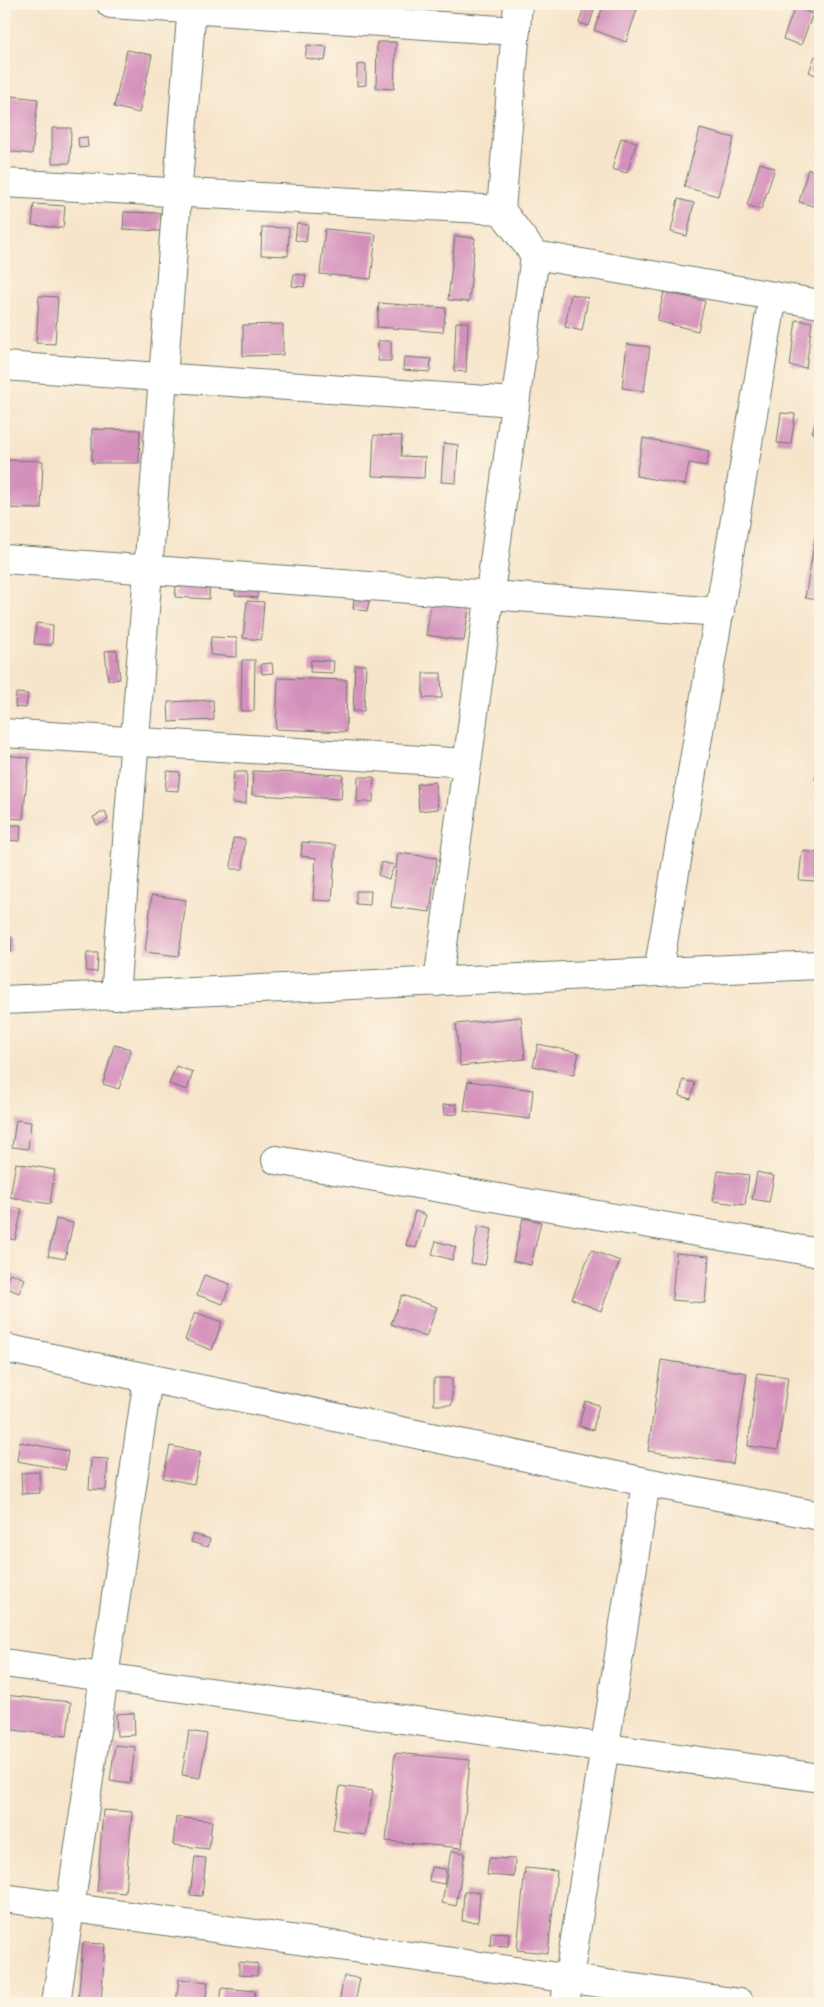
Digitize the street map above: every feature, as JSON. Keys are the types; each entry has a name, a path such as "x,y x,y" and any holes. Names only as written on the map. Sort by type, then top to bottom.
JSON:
{"street":[{"path":"111,4 192,7 516,31"},
{"path":"518,4 501,210 535,255 820,304"},
{"path":"115,996 192,7"},
{"path":"4,183 501,210"},
{"path":"438,982 535,255"},
{"path":"658,972 773,296"},
{"path":"4,366 515,402"},
{"path":"4,559 720,612"},
{"path":"4,733 467,763"},
{"path":"4,1000 820,965"},
{"path":"276,1160 820,1253"},
{"path":"4,1348 646,1482 820,1516"},
{"path":"56,2003 148,1378"},
{"path":"567,1991 646,1482"},
{"path":"4,1663 820,1778"},
{"path":"4,1898 567,1991 740,2003"}],"building":[{"path":"585,4 595,7 589,26 579,23"},
{"path":"604,4 621,4 637,10 626,42 594,30"},
{"path":"795,7 813,14 801,45 783,39"},
{"path":"377,42 396,42 394,89 376,88"},
{"path":"307,45 327,47 325,61 305,58"},
{"path":"127,50 152,55 139,113 114,107"},
{"path":"815,56 820,58 820,77 809,72"},
{"path":"366,64 366,85 357,86 357,65"},
{"path":"4,95 38,99 32,154 4,151"},
{"path":"52,128 71,128 70,163 52,163"},
{"path":"700,129 734,138 718,196 684,187"},
{"path":"87,137 88,147 79,148 78,138"},
{"path":"621,138 637,142 627,173 612,169"},
{"path":"760,163 775,168 761,210 747,205"},
{"path":"808,169 820,173 820,196 817,207 799,202"},
{"path":"678,199 694,203 687,236 671,232"},
{"path":"34,204 65,206 63,228 32,225"},
{"path":"124,212 161,213 160,231 123,229"},
{"path":"297,223 308,225 306,242 295,240"},
{"path":"262,227 289,228 288,256 261,255"},
{"path":"325,229 376,234 371,279 320,274"},
{"path":"455,236 475,238 469,302 448,300"},
{"path":"294,274 306,275 304,287 292,286"},
{"path":"664,292 705,301 698,331 657,321"},
{"path":"571,294 588,298 582,331 565,327"},
{"path":"39,296 58,297 55,344 36,343"},
{"path":"379,303 446,308 443,332 377,327"},
{"path":"796,320 812,322 806,368 790,366"},
{"path":"456,322 468,322 466,372 454,371"},
{"path":"283,324 283,355 243,356 243,325"},
{"path":"378,341 391,341 391,361 378,361"},
{"path":"627,344 650,347 644,391 622,388"},
{"path":"820,349 820,370 816,369"},
{"path":"404,357 431,359 430,372 403,370"},
{"path":"781,413 795,414 791,444 777,443"},
{"path":"817,415 820,416 820,435 812,433"},
{"path":"92,429 140,430 139,463 92,463"},
{"path":"374,435 402,436 401,456 425,457 424,478 372,476"},
{"path":"643,438 709,451 706,466 689,463 685,485 636,476"},
{"path":"444,443 458,445 456,483 441,482"},
{"path":"4,460 43,461 41,509 4,508"},
{"path":"820,515 820,600 805,598"},
{"path":"177,576 210,578 209,599 175,597"},
{"path":"237,582 259,585 257,598 235,595"},
{"path":"354,599 369,601 367,611 353,609"},
{"path":"247,601 264,602 261,640 243,638"},
{"path":"431,603 469,608 464,641 426,635"},
{"path":"36,623 53,625 52,645 34,644"},
{"path":"211,637 237,638 237,657 210,655"},
{"path":"117,650 120,679 108,680 105,651"},
{"path":"242,660 255,660 254,711 241,711"},
{"path":"311,660 334,661 333,673 310,672"},
{"path":"272,663 273,673 262,674 261,664"},
{"path":"355,665 366,665 364,711 353,711"},
{"path":"423,673 441,673 442,698 423,698"},
{"path":"278,678 347,680 346,732 276,729"},
{"path":"16,693 28,694 26,708 15,707"},
{"path":"213,700 214,720 169,722 168,702"},
{"path":"7,755 29,758 23,819 4,818"},
{"path":"820,756 820,781 815,780"},
{"path":"167,771 180,772 178,791 165,790"},
{"path":"253,771 343,775 341,799 252,795"},
{"path":"234,772 247,772 246,804 232,803"},
{"path":"358,777 374,777 373,802 357,802"},
{"path":"435,782 438,809 419,811 417,784"},
{"path":"105,811 108,820 97,825 93,817"},
{"path":"4,825 21,825 20,841 4,840"},
{"path":"233,838 245,839 243,869 231,869"},
{"path":"302,842 336,845 332,901 313,900 316,858 301,856"},
{"path":"802,851 818,853 815,881 799,880"},
{"path":"398,853 437,858 430,912 391,907"},
{"path":"382,862 394,865 389,879 378,875"},
{"path":"356,891 371,891 370,905 356,904"},
{"path":"152,895 186,900 179,956 145,952"},
{"path":"4,937 12,937 11,952 4,952"},
{"path":"87,953 98,953 97,972 86,971"},
{"path":"521,1017 525,1059 460,1066 456,1024"},
{"path":"538,1044 579,1053 574,1075 533,1066"},
{"path":"114,1045 131,1049 119,1089 103,1084"},
{"path":"176,1066 193,1072 187,1090 169,1084"},
{"path":"683,1080 695,1083 691,1099 680,1096"},
{"path":"468,1081 533,1090 530,1119 464,1111"},
{"path":"457,1104 457,1114 444,1115 443,1105"},
{"path":"16,1120 31,1122 28,1149 12,1147"},
{"path":"16,1163 55,1170 50,1204 10,1197"},
{"path":"718,1171 749,1175 745,1205 713,1201"},
{"path":"757,1172 774,1176 769,1202 752,1199"},
{"path":"4,1205 22,1209 15,1240 4,1237"},
{"path":"415,1211 426,1215 416,1248 406,1245"},
{"path":"523,1218 541,1222 531,1265 513,1261"},
{"path":"56,1219 73,1223 65,1259 48,1256"},
{"path":"478,1226 492,1229 485,1265 471,1263"},
{"path":"436,1241 456,1247 452,1260 432,1254"},
{"path":"591,1250 620,1261 601,1311 572,1299"},
{"path":"676,1253 709,1256 705,1303 672,1300"},
{"path":"10,1273 25,1279 19,1293 4,1287"},
{"path":"204,1275 230,1284 223,1304 197,1295"},
{"path":"402,1295 437,1307 426,1337 391,1324"},
{"path":"195,1312 222,1322 212,1350 185,1340"},
{"path":"661,1360 747,1373 733,1464 648,1451"},
{"path":"757,1373 788,1377 778,1450 748,1446"},
{"path":"434,1378 452,1378 452,1405 434,1405"},
{"path":"585,1401 599,1405 593,1430 579,1426"},
{"path":"20,1442 68,1451 65,1470 17,1461"},
{"path":"170,1446 201,1452 194,1484 163,1478"},
{"path":"91,1458 108,1459 106,1490 89,1489"},
{"path":"39,1472 40,1493 22,1494 21,1473"},
{"path":"193,1534 210,1539 208,1547 191,1542"},
{"path":"4,1695 71,1702 67,1736 4,1729"},
{"path":"134,1713 135,1735 117,1736 116,1714"},
{"path":"189,1731 207,1734 200,1778 182,1775"},
{"path":"115,1745 135,1747 130,1784 110,1781"},
{"path":"395,1753 470,1760 462,1848 386,1841"},
{"path":"340,1786 373,1791 365,1835 333,1830"},
{"path":"4,1800 6,1800 5,1814 4,1814"},
{"path":"103,1810 132,1812 125,1893 97,1891"},
{"path":"176,1817 212,1821 209,1849 173,1845"},
{"path":"451,1851 465,1853 456,1906 442,1903"},
{"path":"195,1857 206,1858 202,1896 190,1895"},
{"path":"489,1858 515,1859 514,1877 487,1875"},
{"path":"431,1867 446,1869 444,1884 429,1881"},
{"path":"525,1868 557,1871 548,1953 517,1950"},
{"path":"464,1892 480,1892 478,1922 462,1921"},
{"path":"491,1932 509,1933 508,1946 490,1945"},
{"path":"83,1943 105,1944 101,2003 78,2003"},
{"path":"239,1962 258,1964 257,1976 239,1975"},
{"path":"344,1976 360,1978 355,2003 339,2003"},
{"path":"179,1979 208,1982 205,2003 176,2003"},
{"path":"222,1988 255,1991 254,2003 220,2003"}]}
